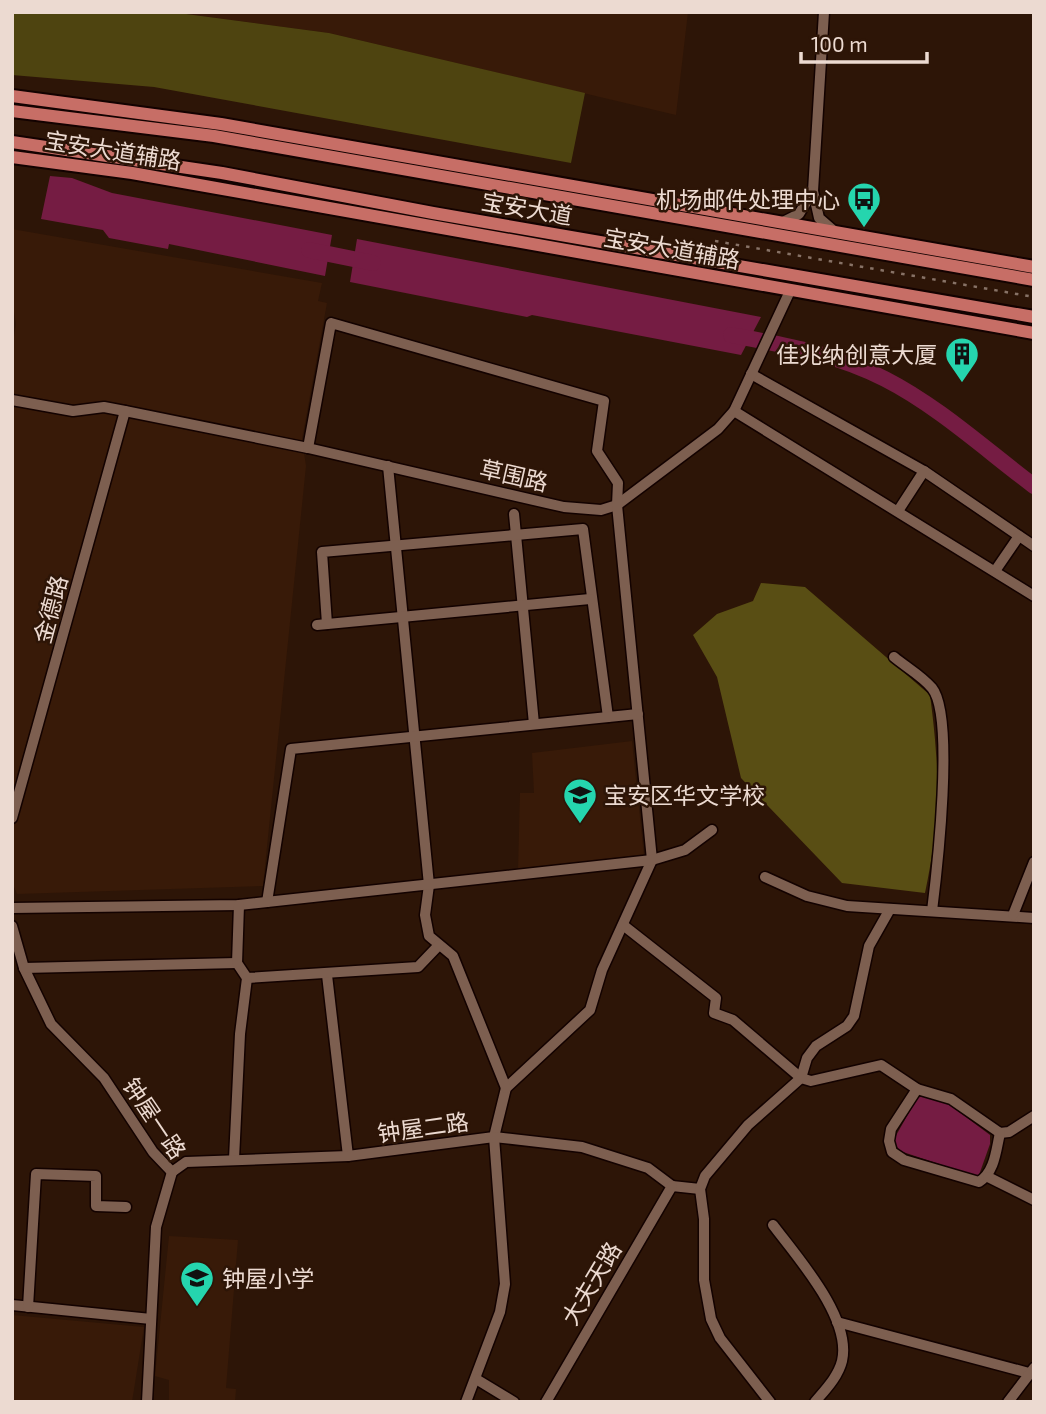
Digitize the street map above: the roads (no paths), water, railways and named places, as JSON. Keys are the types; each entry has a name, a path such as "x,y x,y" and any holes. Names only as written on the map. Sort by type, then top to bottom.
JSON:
{"main road":[{"name":"宝安大道辅路","path":"12,96 221,124 1034,267"},
{"name":"宝安大道","path":"12,111 187,132 1034,280"},
{"name":"宝安大道","path":"12,142 200,169 564,236 1034,317"},
{"name":"宝安大道辅路","path":"12,157 132,173 1034,333"},
{"path":"383,166 434,161"},
{"path":"564,236 661,268"}],"street":[{"path":"824,12 813,191 820,218 840,233"},
{"path":"780,223 799,214 813,191"},
{"path":"617,505 718,429 734,411 790,291"},
{"path":"308,448 331,323 604,401 597,451 618,483 617,505 652,860 602,970 590,1010 506,1088 494,1137 505,1284 500,1312 466,1402"},
{"path":"751,374 924,471 1034,546"},
{"name":"草围路","path":"12,400 73,411 104,407 125,411 308,448 564,507 601,510 617,505"},
{"name":"金德路","path":"12,817 125,411"},
{"path":"734,411 1034,596"},
{"path":"388,466 429,885 425,915 429,936 453,956 506,1088"},
{"path":"898,512 924,471"},
{"path":"514,514 534,724"},
{"path":"590,599 322,624 322,552 583,529 590,599 608,717"},
{"path":"995,571 1019,536"},
{"path":"894,657 933,688 938,701 944,775 940,847 932,911"},
{"path":"267,902 291,748 638,714"},
{"path":"12,908 239,905 429,885 652,860 685,850 712,830"},
{"path":"1013,915 1034,862"},
{"path":"765,877 807,896 847,906 1034,918"},
{"path":"234,1159 240,1034 247,978 237,963 239,905"},
{"path":"770,1402 720,1338 711,1320 704,1280 704,1219 700,1189 705,1176 748,1125 801,1078 807,1058 816,1046 847,1026 854,1016 869,946 890,909"},
{"path":"623,925 716,998 714,1013 733,1020 801,1078 811,1081 881,1065 917,1089 951,1099 1000,1133 1009,1132 1034,1116"},
{"name":"钟屋一路","path":"12,926 24,968 51,1024 104,1078 153,1152 172,1172 156,1227 147,1402"},
{"path":"247,978 327,975 418,967 439,945"},
{"path":"24,968 237,963"},
{"path":"327,975 348,1157"},
{"path":"917,1089 891,1129 889,1141 892,1152 904,1160 979,1182 988,1177 1000,1133"},
{"name":"钟屋二路","path":"172,1172 186,1162 348,1157 494,1137 582,1147 648,1168 672,1186"},
{"path":"28,1307 36,1174 96,1176 96,1206 126,1207"},
{"path":"988,1177 1034,1200"},
{"path":"672,1186 700,1189"},
{"name":"大夫天路","path":"545,1402 672,1186"},
{"path":"773,1225 815,1281 837,1322 842,1360 831,1383 815,1402"},
{"path":"12,1305 151,1319"},
{"path":"837,1322 1031,1371 1008,1402"},
{"path":"476,1379 514,1402"}],"waterway":[{"path":"309,250 373,263"},
{"path":"731,335 829,357 867,370 905,390 943,415 1034,486"}],"railway":[{"path":"715,241 1034,297"}],"place":[{"name":"机场邮件处理中心","path":"864,229"},
{"name":"佳兆纳创意大厦","path":"962,384"},
{"name":"宝安区华文学校","path":"580,825"},
{"name":"钟屋小学","path":"197,1308"}]}
